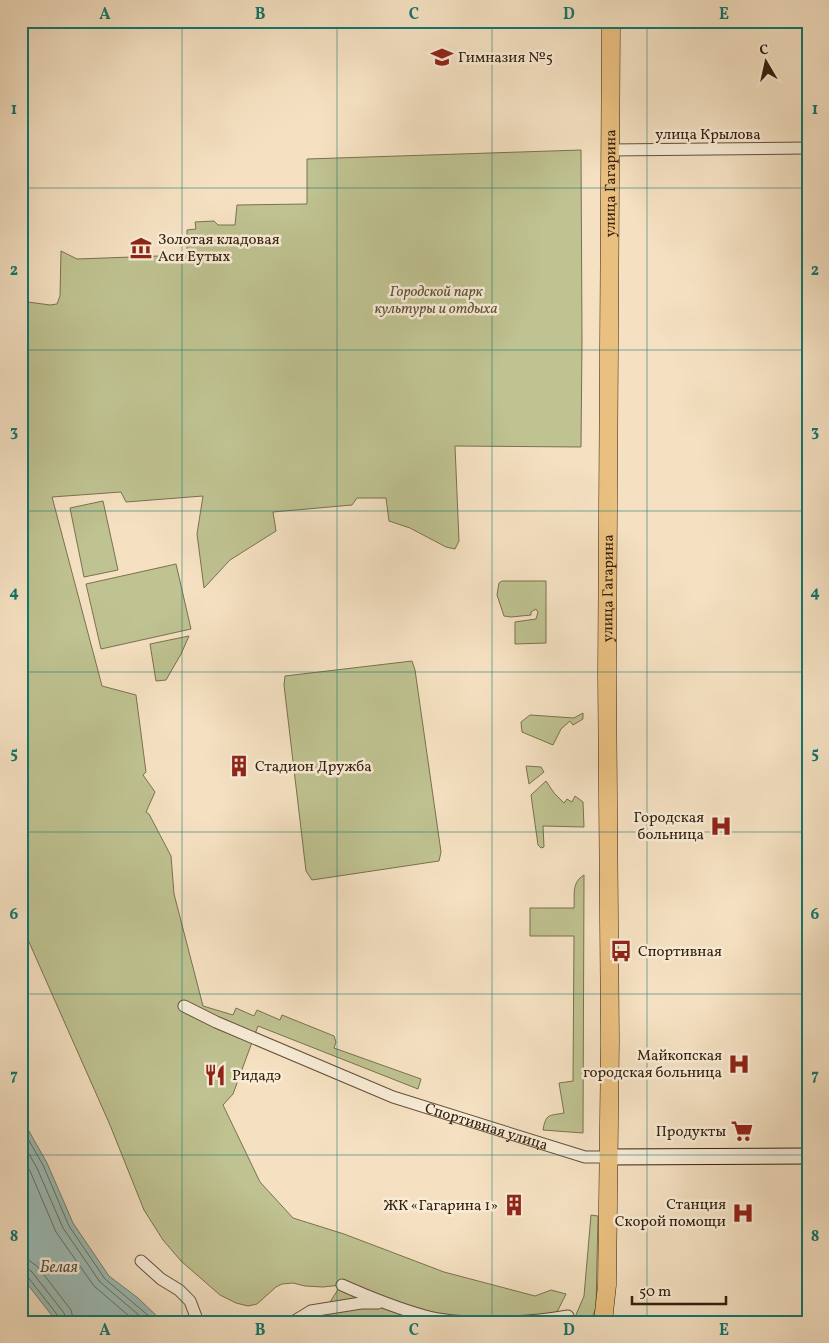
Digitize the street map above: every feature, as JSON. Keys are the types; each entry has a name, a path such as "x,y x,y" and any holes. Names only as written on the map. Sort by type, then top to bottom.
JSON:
{"main road":[{"name":"улица Гагарина","path":"603,1322 607,1285 610,986 607,674 611,21"},
{"name":"Спортивная улица","path":"608,1157 808,1156"}],"street":[{"name":"улица Крылова","path":"609,150 808,148"},
{"name":"Спортивная улица","path":"184,1006 216,1022 393,1096 585,1157 608,1157"},
{"path":"140,1261 190,1301 198,1322"},
{"path":"342,1285 393,1306 427,1317 454,1321 515,1321 568,1316"},
{"path":"293,1322 312,1311 361,1302 393,1306"}],"green space":[{"name":"Городской парк культуры и отдыха","path":"581,150 581,447 455,446 459,541 455,549 446,547 410,528 389,521 386,498 357,498 352,505 273,512 276,531 230,560 204,588 197,534 203,496 126,502 121,492 52,497 102,686 136,695 146,772 143,775 155,792 146,812 149,814 171,856 174,894 203,1006 233,1015 236,1008 254,1016 257,1010 280,1020 282,1015 334,1036 336,1042 334,1048 421,1079 418,1089 258,1026 233,1094 223,1105 260,1182 293,1218 344,1234 444,1272 535,1296 551,1290 566,1294 552,1322 317,1322 341,1285 323,1287 293,1283 282,1284 257,1304 248,1306 236,1303 220,1295 181,1261 163,1240 144,1210 110,1125 21,924 21,301 50,305 57,304 60,296 61,251 77,259 187,255 187,230 196,229 195,222 214,221 218,225 235,225 237,205 307,204 307,159"},
{"path":"103,501 118,570 84,577 70,508"},
{"path":"176,564 191,629 101,649 86,584"},
{"path":"502,581 546,581 546,643 515,644 515,622 536,619 538,612 536,609 531,612 531,615 504,616 497,595 499,583"},
{"path":"189,636 166,680 156,681 150,644"},
{"path":"412,661 415,670 441,852 439,861 312,880 306,871 284,685 285,676"},
{"path":"583,713 583,719 573,725 570,721 561,729 553,745 522,732 521,722 530,715 574,718"},
{"path":"526,766 541,767 544,772 529,784"},
{"path":"546,781 564,803 567,799 572,802 575,796 583,802 584,827 543,826 544,847 541,848 538,845 531,795"},
{"path":"584,875 583,1133 543,1130 545,1121 549,1116 564,1113 559,1083 573,1081 574,936 530,936 530,908 574,908 575,886"},
{"path":"591,1215 598,1216 596,1307 591,1322 573,1322 584,1296"}],"water":[{"name":"Белая","path":"21,1117 47,1163 73,1223 109,1276 138,1298 163,1322 57,1322 21,1276"}],"place":[{"name":"Гимназия №5","path":"442,57"},
{"name":"Золотая кладовая Аси Еутых","path":"141,248"},
{"name":"Стадион Дружба","path":"239,766"},
{"name":"Городская больница","path":"721,826"},
{"name":"Спортивная","path":"621,951"},
{"name":"Майкопская городская больница","path":"739,1064"},
{"name":"Ридадэ","path":"215,1075"},
{"name":"Продукты","path":"742,1131"},
{"name":"ЖК «Гагарина 1»","path":"514,1205"},
{"name":"Станция Скорой помощи","path":"743,1213"}]}
